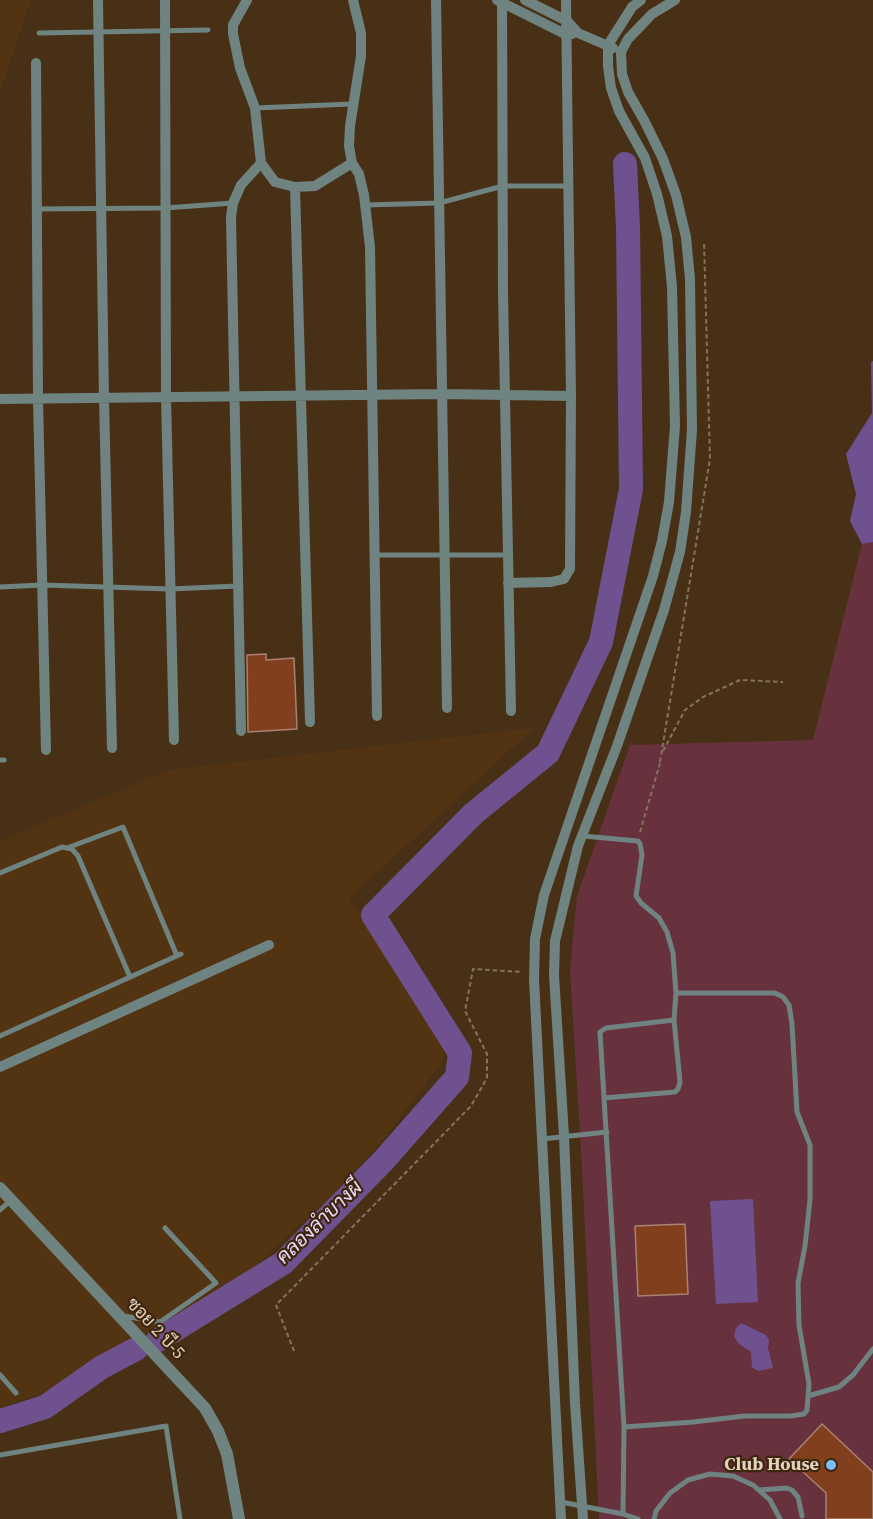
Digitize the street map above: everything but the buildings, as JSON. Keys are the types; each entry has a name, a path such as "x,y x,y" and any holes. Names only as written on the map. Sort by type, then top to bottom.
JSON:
{"street":[{"path":"98,0 112,748"},
{"path":"165,0 166,397 174,740"},
{"path":"247,0 233,25 233,34 240,68 255,108 261,163 275,182 295,187 315,186 352,163"},
{"path":"353,0 361,33 362,56 352,104 349,146 352,163 359,174 370,247 376,716"},
{"path":"436,0 447,708"},
{"path":"525,0 567,21"},
{"path":"508,583 551,582 564,579 570,569 569,186 573,34 567,21 566,0"},
{"path":"561,1519 534,973 535,939 544,895 653,576 663,541 672,468 675,426 672,287 667,236 645,158 619,111 611,88 608,66 608,45 632,8 641,0"},
{"path":"583,1519 554,975 555,941 578,846 617,746 664,610 680,552 690,474 692,430 690,291 686,237 676,195 663,159 628,92 622,74 621,52 628,39 652,14 675,0"},
{"path":"511,711 504,395 500,1 573,34 608,45 621,52"},
{"path":"36,63 38,399 46,750"},
{"path":"241,731 231,217 233,203 241,185 261,163"},
{"path":"295,187 310,722"},
{"path":"0,399 443,394 571,396"},
{"path":"0,1067 269,945"},
{"name":"ซอย 2 บี-5","path":"0,1188 205,1408 218,1431 227,1454 239,1519"}],"lane":[{"path":"39,33 208,30"},
{"path":"255,108 352,104"},
{"path":"365,205 440,203 503,186 569,186"},
{"path":"37,209 101,210 233,203"},
{"path":"375,555 508,555"},
{"path":"0,586 170,589 238,586"},
{"path":"0,1036 179,955 123,827 67,848"},
{"path":"582,836 638,841 642,855 636,896 659,918 667,932 673,953 676,993 674,1020 680,1082 678,1089 675,1092 604,1098"},
{"path":"0,873 62,847 72,849 78,856 130,977"},
{"path":"624,1427 745,1416 799,1416 807,1410 809,1384 799,1325 798,1283 810,1200 810,1145 797,1112 789,1005 783,997 776,993 676,993"},
{"path":"623,1514 624,1427 600,1032 603,1029 674,1020"},
{"path":"542,1139 607,1132"},
{"path":"0,1210 11,1200"},
{"path":"118,1316 160,1322 216,1283 165,1228"},
{"path":"808,1396 839,1387 853,1375 873,1349"},
{"path":"0,1375 16,1394"},
{"path":"0,1455 166,1426 180,1519"},
{"path":"654,1519 656,1511 670,1493 688,1480 710,1474 733,1476 753,1485 770,1500 780,1519"},
{"path":"759,1490 788,1488 792,1490 798,1497 802,1516"},
{"path":"560,1502 638,1519"}],"path":[{"path":"638,841 665,745 685,710 703,698 740,680 783,682"},
{"path":"294,1351 276,1305 471,1106 487,1078 487,1054 465,1011 473,969 534,973"}],"shaded area":[{"path":"0,0 31,0 0,91"},
{"path":"873,361 873,542 862,544 850,521 856,494 846,454 872,413 871,362"},
{"path":"873,542 873,1519 599,1519 570,969 577,896 630,745 813,740 862,544"},
{"path":"534,728 349,898 440,1041 444,1053 441,1064 374,1150 330,1197 238,1281 46,1391 0,1408 0,841 169,770"},
{"path":"753,1199 758,1302 716,1304 710,1201"},
{"path":"741,1323 766,1335 769,1340 768,1348 773,1368 758,1371 752,1367 751,1352 738,1343 734,1336 736,1328"}],"waterway":[{"path":"158,1340 283,1263 384,1160 457,1077 460,1053 373,915 473,814 548,753 601,642 631,489 628,228 625,164"},
{"name":"คลองลำบางผี","path":"0,1421 45,1407 102,1367 136,1349"}],"place":[{"name":"Club House","path":"831,1465"}]}
